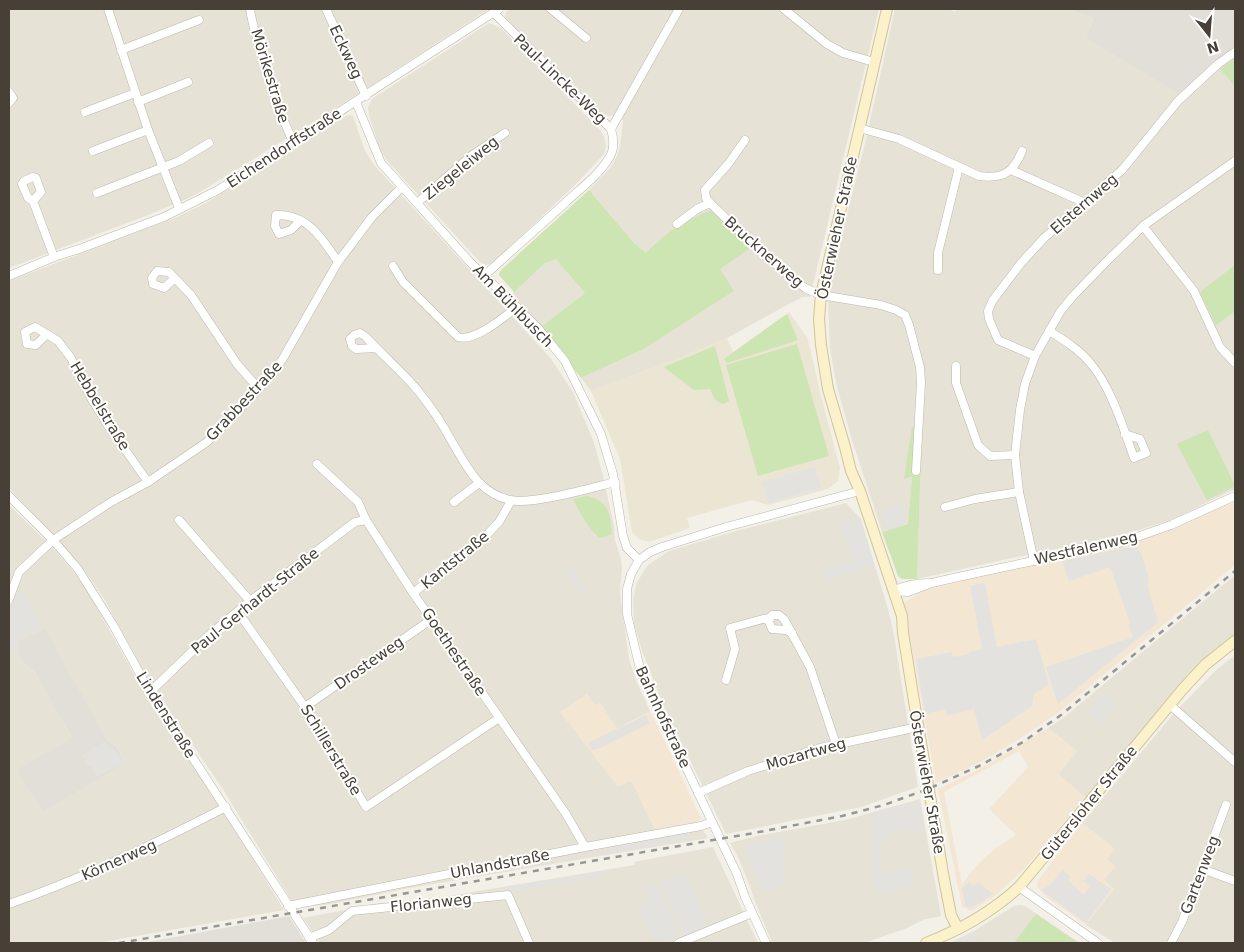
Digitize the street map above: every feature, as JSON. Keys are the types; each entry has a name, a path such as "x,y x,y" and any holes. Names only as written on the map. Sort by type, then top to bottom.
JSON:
{"street":[{"path":"108,9 138,102 179,208"},
{"name":"Mörikestraße","path":"250,9 278,106 293,141"},
{"name":"Eckweg","path":"326,9 366,96"},
{"path":"551,9 586,38"},
{"path":"611,129 679,9"},
{"path":"784,9 827,44 842,53 874,62"},
{"name":"Österwieher Straße","path":"887,9 821,295 819,319 822,359 832,404 845,447 856,470 860,491 902,616 918,727 949,905 953,920 958,929"},
{"name":"Eichendorffstraße","path":"9,276 54,257 164,217 218,190 497,11"},
{"name":"Paul-Lincke-Weg","path":"484,276 575,194 602,167 614,149 611,129 497,11"},
{"path":"121,50 199,20"},
{"name":"Elsternweg","path":"1034,356 998,340 988,311 993,300 1021,263 1044,238 1122,170 1178,101 1218,64 1235,52"},
{"path":"138,102 188,82"},
{"path":"9,92 12,98 9,103"},
{"path":"85,112 135,92"},
{"name":"Am Bühlbusch","path":"356,102 381,164 484,276 544,334 565,361 601,434 615,482 623,536 627,548 638,560"},
{"path":"859,128 899,139 979,176 1000,176 1011,170 1018,161 1022,150"},
{"path":"93,151 148,130"},
{"name":"Ziegeleiweg","path":"417,204 471,156 505,133"},
{"path":"677,224 697,209 710,203 706,198 705,190 729,163 745,140"},
{"path":"97,193 178,161 209,142"},
{"path":"1034,561 1019,492 1016,454 1020,410 1025,384 1034,356 1073,296 1143,226 1235,160"},
{"path":"938,270 938,253 960,166"},
{"path":"1011,170 1085,202"},
{"name":"Grabbestraße","path":"9,599 19,572 53,540 111,502 148,482 207,442 258,389 282,360 338,262 372,217 402,187"},
{"path":"33,201 54,257"},
{"name":"Brucknerweg","path":"710,203 765,256 805,288 821,295"},
{"path":"300,221 309,224 321,237 338,262"},
{"path":"1143,226 1194,291 1220,347 1234,362"},
{"path":"393,266 404,282 458,337 464,339 497,323 517,307"},
{"path":"175,278 191,295 237,364 258,389"},
{"path":"821,295 881,305 905,315 920,375 916,471"},
{"path":"1049,331 1064,339 1092,364 1105,384 1125,434"},
{"name":"Hebbelstraße","path":"47,334 58,341 71,358 91,398 109,427 148,482"},
{"path":"376,348 419,392 440,421 458,453 479,483 491,494 511,501 531,500 615,482"},
{"path":"956,366 956,383 978,445 990,456 1016,454"},
{"name":"Goethestraße","path":"317,464 358,502 366,520 414,593 498,718 566,814 585,846"},
{"path":"454,502 479,483"},
{"path":"638,560 650,552 679,542 860,491"},
{"path":"944,507 975,499 1019,492"},
{"name":"Lindenstraße","path":"9,496 53,540 78,569 94,593 150,692 311,941"},
{"name":"Westfalenweg","path":"893,592 908,592 932,583 1123,542 1171,525 1235,496"},
{"name":"Kantstraße","path":"414,593 483,539 498,522 511,501"},
{"path":"179,520 250,601"},
{"name":"Paul-Gerhardt-Straße","path":"150,692 209,635 250,601 355,522 366,520"},
{"name":"Bahnhofstraße","path":"638,560 631,574 627,589 627,614 641,673 737,874 766,943"},
{"name":"Schillerstraße","path":"238,612 305,707 366,807 498,718"},
{"path":"726,680 735,649 730,628 763,618 770,618 772,615 779,615 784,619 810,667 836,744"},
{"name":"Drosteweg","path":"305,707 432,619"},
{"name":"Gütersloher Straße","path":"926,943 958,929 980,916 1019,887 1206,664 1235,641"},
{"path":"1170,705 1235,762"},
{"name":"Mozartweg","path":"698,793 748,771 820,748 918,727"},
{"name":"Gartenweg","path":"1171,943 1182,922 1226,805"},
{"name":"Körnerweg","path":"9,904 87,875 226,808"},
{"name":"Uhlandstraße","path":"288,906 585,846 701,826 712,822"},
{"path":"1202,869 1235,881"},
{"path":"1019,887 1087,940 1098,943"},
{"name":"Florianweg","path":"311,941 329,930 352,911 508,895 529,943"},
{"path":"679,943 752,913"}],"shaded area":[{"path":"9,9 489,9 357,95 189,198 9,268"},
{"path":"511,9 879,9 810,297 802,297 727,338 591,391 581,378 644,349 734,291 719,269 699,215 655,243 646,253 634,243 589,190 611,167 616,158 620,147 623,120 615,115 602,114 564,75 530,45 505,17 506,12"},
{"path":"895,9 949,9 955,12 956,9 1069,9 1093,18 1086,38 1214,71 1235,56 1235,489 1171,520 1132,532 1089,543 917,579 922,427 904,479 912,477 908,524 882,532 837,387 830,349 828,290 866,139"},
{"path":"1069,9 1235,9 1235,49 1180,94 1086,38 1093,18"},
{"path":"489,23 501,28 601,131 606,145 604,154 576,184 493,263 486,265 480,262 388,162 380,150 368,107 372,99"},
{"path":"350,115 353,116 365,151 374,165 551,359 573,392 594,443 602,472 614,526 615,540 621,559 620,594 629,659 650,711 617,729 600,703 595,706 618,787 631,780 655,830 698,823 708,838 410,888 330,904 296,908 224,791 148,679 106,602 86,572 9,488 9,281 177,217 206,203"},
{"path":"556,258 585,293 541,327 511,294 545,263"},
{"path":"789,312 807,337 840,468 838,481 828,489 768,505 752,500 687,518 690,528 649,542 639,539 632,532 620,459 591,391 727,338 733,352"},
{"path":"815,467 821,488 768,503 762,482"},
{"path":"1235,502 1235,565 1059,712 979,763 936,783 904,603 922,591 1173,527"},
{"path":"846,503 861,519 888,609 894,635 918,787 861,807 726,834 665,709 642,651 634,623 633,599 637,582 648,565 669,551 736,531"},
{"path":"9,505 52,547 86,589 153,708 207,784 284,910 97,943 9,943","holes":["18,653 119,750 125,762 43,812 72,738 34,671 24,663"]},
{"path":"900,505 906,523 888,529 882,511"},
{"path":"859,518 874,565 826,580 823,571 853,562 841,523"},
{"path":"1135,546 1141,553 1149,579 1148,587 1158,622 1058,704 1046,667 1133,637 1128,624 1130,623 1110,567 1069,581 1062,561"},
{"path":"572,567 586,589 580,593 566,571"},
{"path":"1235,575 1235,637 1086,801 1085,797 1058,774 1077,751 1048,728 1062,719"},
{"path":"985,583 997,647 1036,639 1049,684 1034,694 1032,706 982,740 974,709 947,716 945,709 925,714 916,659 952,652 953,657 982,649 970,586"},
{"path":"23,589 43,627 18,639 18,651 11,655 9,651 9,609 13,594"},
{"path":"45,629 105,737 119,750 125,763 43,812 17,770 72,738 34,671 24,663 18,653 20,641"},
{"path":"1235,655 1235,943 1115,943 1086,925 1114,889 1104,880 1107,859 1115,849 1082,823 1175,712 1215,671"},
{"path":"1103,692 1117,704 1101,724 1087,712"},
{"path":"587,694 595,705 600,703 618,729 650,711 701,818 698,823 655,830 631,780 618,787 560,712"},
{"path":"646,715 650,723 598,749 592,750 588,743"},
{"path":"1048,728 1077,751 1058,774 1085,797 1022,871 997,894 972,911 962,907 938,789 980,769","holes":["1019,751 1028,767 989,809 1016,835 997,847 977,865 962,884 944,792"]},
{"path":"104,742 118,753 124,763 97,777 92,767 88,766 82,755"},
{"path":"920,799 941,915 939,917 925,919 907,928 864,943 772,943 738,857 730,843 757,836 845,820"},
{"path":"911,802 913,807 918,805 923,816 919,818 923,819 925,831 921,829 917,834 904,829 891,832 891,835 883,841 879,840 879,853 882,873 912,868 914,886 876,894 873,873 871,814"},
{"path":"1082,823 1115,849 1107,859 1116,866 1104,880 1114,889 1086,925 1044,895 1037,886 1038,880"},
{"path":"690,830 691,838 610,853 609,845"},
{"path":"784,837 784,885 762,893 743,846"},
{"path":"713,847 758,943 320,943 303,918 380,903 393,905 635,865 634,862"},
{"path":"1063,870 1071,877 1068,880 1084,895 1090,886 1083,881 1089,874 1111,889 1086,923 1041,890 1049,886"},
{"path":"604,871 605,876 506,894 505,888"},
{"path":"686,874 707,926 683,936 660,881"},
{"path":"657,882 680,937 666,943 662,943 652,937 641,910 649,904 646,884"},
{"path":"969,882 974,886 978,882 993,894 971,908 965,906 962,888"},
{"path":"1014,906 1025,906 1080,943 950,943 974,931"},
{"path":"289,916 306,943 143,943"},
{"path":"974,931 979,940 974,943 956,943 955,941"}],"green space":[{"path":"1235,59 1235,86 1220,69"},
{"path":"589,190 634,243 646,253 677,227 713,210 752,247 720,269 734,291 644,349 581,378 541,327 585,293 556,259 545,263 514,292 499,275 500,271"},
{"path":"1235,265 1235,311 1216,325 1200,292"},
{"path":"787,314 798,340 727,363 724,359"},
{"path":"797,344 829,456 758,476 726,365"},
{"path":"715,346 729,401 723,404 715,400 710,389 694,390 664,367"},
{"path":"912,427 922,427 917,579 902,579 898,576 882,532 908,524 912,477 904,479"},
{"path":"1208,430 1235,486 1207,500 1177,444"},
{"path":"587,496 604,505 609,515 612,534 600,538 585,520 573,499"},
{"path":"1036,914 1078,943 1014,943"}],"railway":[{"path":"119,943 754,833 842,816 884,805 928,789 979,766 1023,742 1061,715 1235,571"}]}
